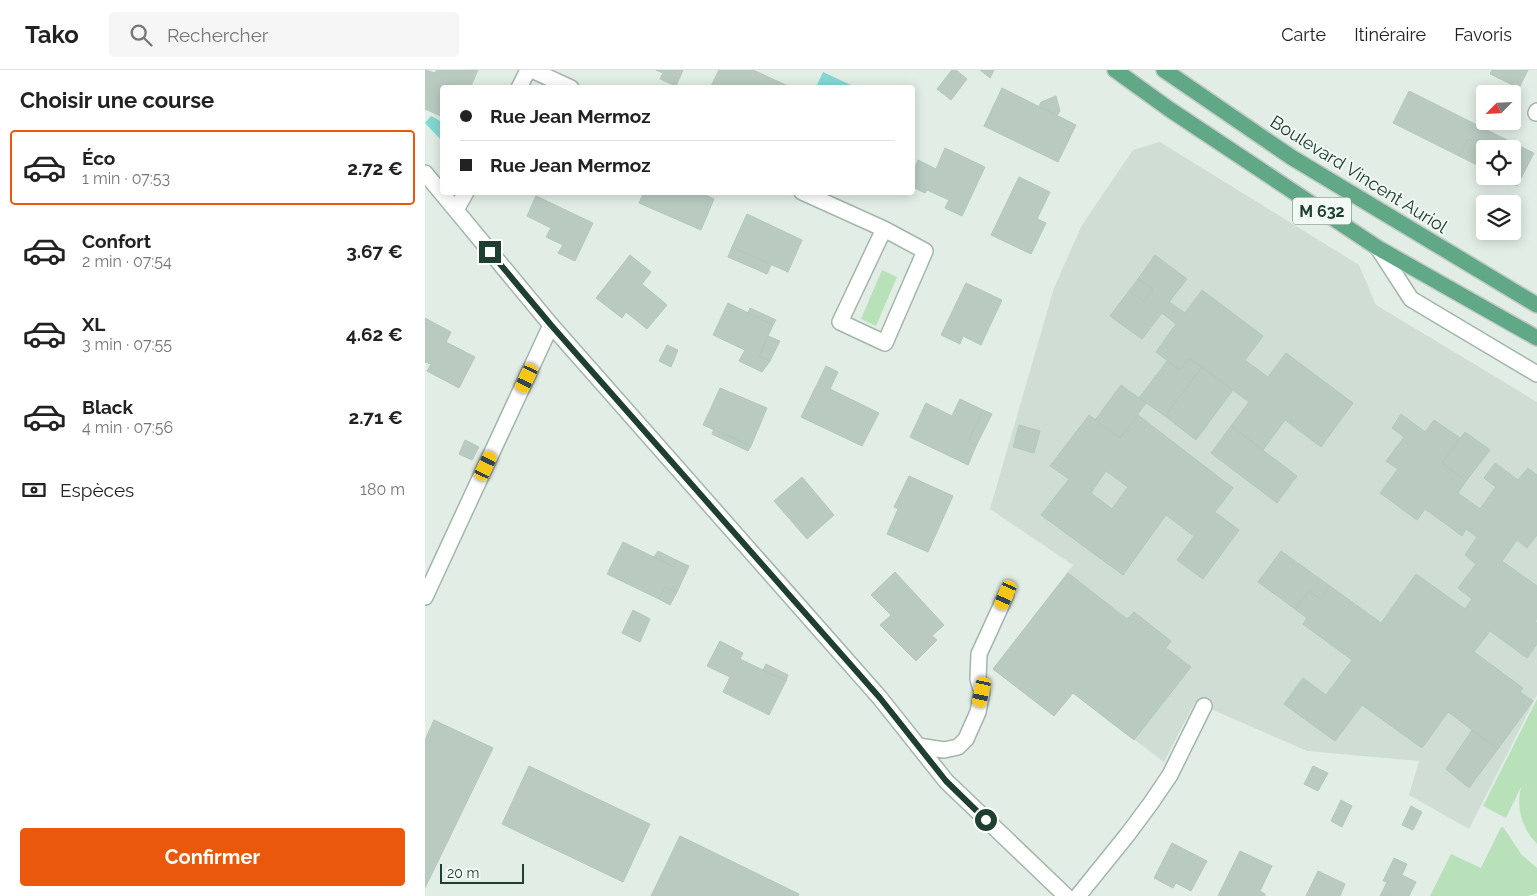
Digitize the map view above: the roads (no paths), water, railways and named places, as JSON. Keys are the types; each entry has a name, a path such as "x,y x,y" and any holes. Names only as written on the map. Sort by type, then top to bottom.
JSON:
{"main road":[{"name":"M 632","path":"1115,70 1169,110 1378,248 1537,338"},
{"name":"Boulevard Vincent Auriol","path":"1164,70 1291,157 1537,305"}],"street":[{"path":"520,85 528,70"},
{"path":"532,70 564,85"},
{"path":"425,173 440,191"},
{"path":"443,195 551,325 880,698 946,781 1066,896"},
{"path":"456,210 464,195"},
{"path":"809,195 884,229 925,251 885,342 840,322 884,229"},
{"path":"1378,248 1411,299 1537,374"},
{"path":"425,597 431,569 551,325"},
{"path":"918,746 944,750 958,747 966,739 978,712 982,692 978,679 979,654 1006,595"},
{"path":"1078,896 1128,834 1170,775 1205,706"}],"water":[{"path":"823,72 851,85 817,85"},
{"path":"431,116 440,121 440,139 425,123"}]}
